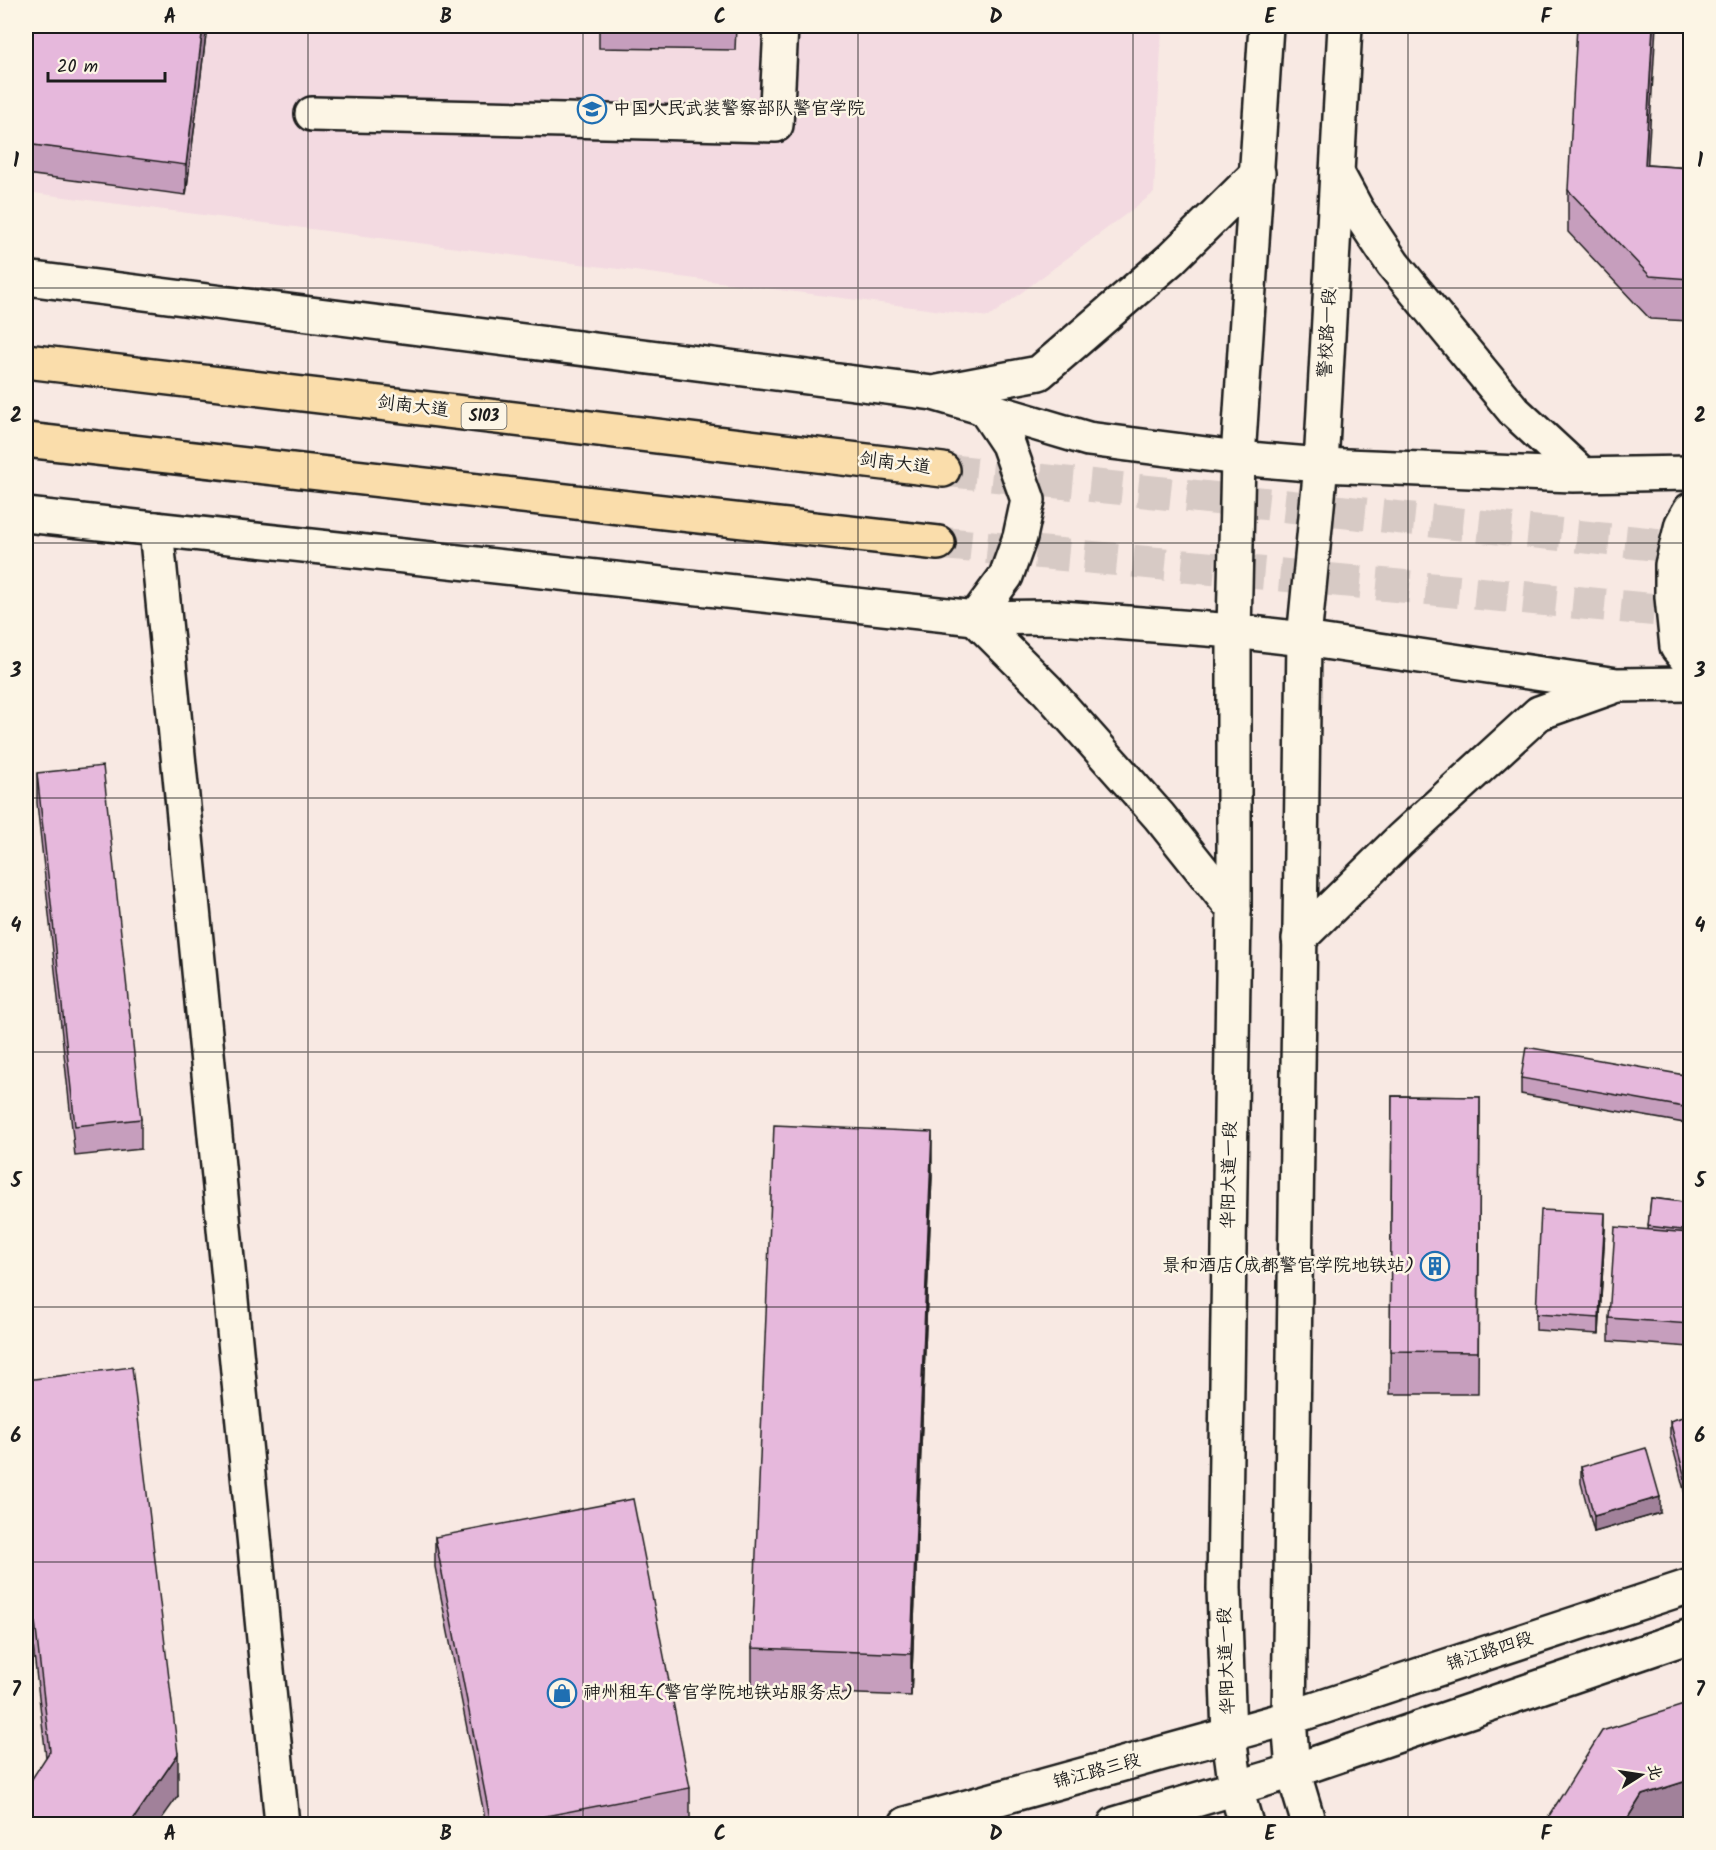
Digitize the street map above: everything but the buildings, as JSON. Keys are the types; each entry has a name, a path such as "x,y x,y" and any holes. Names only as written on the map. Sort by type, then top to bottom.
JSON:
{"highway":[{"name":"剑南大道","path":"26,361 943,470"},
{"path":"26,440 938,543"}],"main road":[{"path":"312,114 776,126 781,26"},
{"path":"1234,632 1238,458 1266,26"},
{"name":"警校路一段","path":"1304,639 1321,465 1345,26"},
{"path":"933,393 1039,373 1172,259 1258,173"},
{"path":"1337,173 1357,210 1400,273 1514,411 1582,474"},
{"path":"26,278 933,393 1088,439 1238,458 1321,465 1582,474 1690,473"},
{"path":"975,618 1006,576 1020,537 1028,500 1008,444 984,408"},
{"path":"1690,510 1682,524 1672,565 1672,597 1677,647 1690,663"},
{"path":"26,515 975,618 1048,616 1304,639 1617,685 1690,684"},
{"path":"156,529 282,1824"},
{"path":"975,618 1047,690 1159,816 1234,910"},
{"name":"华阳大道一段","path":"1234,632 1234,910 1224,1588 1229,1736 1236,1789 1246,1824"},
{"path":"1304,639 1288,1718 1293,1771 1309,1824"},
{"path":"1299,939 1400,840 1539,713 1617,685"},
{"name":"锦江路四段","path":"1288,1718 1690,1586"},
{"path":"1115,1824 1293,1771 1690,1636"},
{"name":"锦江路三段","path":"906,1824 1288,1718"}],"shaded area":[{"name":"中国人民武装警察部队警官学院","path":"26,26 1162,26 1154,193 989,317 26,192"}],"tunnel":[{"path":"943,470 1690,548"},
{"path":"938,543 1690,613"}],"place":[{"name":"中国人民武装警察部队警官学院","path":"592,109"},
{"name":"景和酒店(成都警官学院地铁站)","path":"1435,1266"},
{"name":"神州租车(警官学院地铁站服务点)","path":"562,1693"}]}
